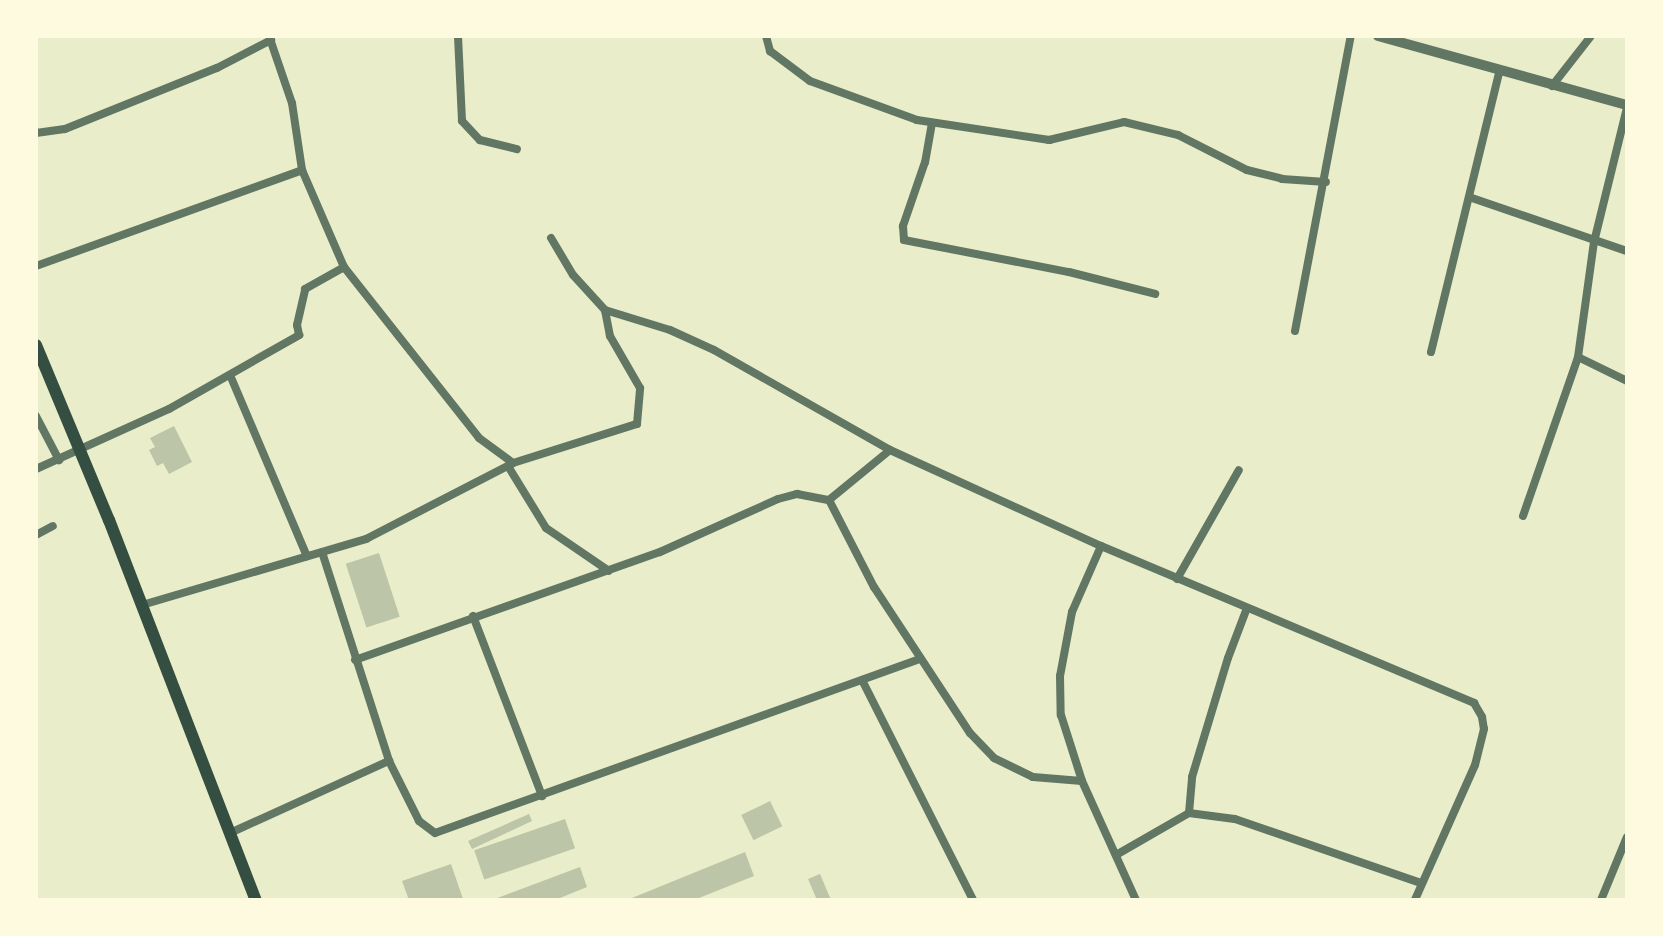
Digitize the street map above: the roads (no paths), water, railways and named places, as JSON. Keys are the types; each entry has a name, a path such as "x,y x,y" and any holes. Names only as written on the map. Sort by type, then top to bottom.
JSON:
{"main road":[{"path":"36,345 82,451 256,900"}],"street":[{"path":"458,36 462,121 480,140 517,149"},
{"path":"766,36 770,51 810,81 842,95 932,123 1049,140 1124,122 1178,135 1247,170 1282,179 1326,182"},
{"path":"1295,331 1326,182 1351,36"},
{"path":"1378,36 1627,107 1594,242 1578,357 1523,516"},
{"path":"1552,86 1591,36"},
{"path":"36,133 65,129 217,68 270,38 292,103 302,170 344,267 479,438 510,465 546,528 609,571"},
{"path":"1431,352 1500,70"},
{"path":"932,123 925,162 903,226 904,240 1069,272 1155,294"},
{"path":"36,266 302,170"},
{"path":"1469,197 1627,251"},
{"path":"551,238 573,275 605,310 670,330 714,350 890,450 1101,546 1474,703 1484,729 1475,765 1415,900"},
{"path":"36,469 82,451 169,409 299,335 297,325 305,289 344,267"},
{"path":"142,605 366,539 510,465 637,424 640,388 610,336 605,310"},
{"path":"1578,357 1627,381"},
{"path":"230,375 307,556"},
{"path":"36,416 59,460"},
{"path":"355,660 660,552 778,499 797,494 829,500 890,450"},
{"path":"1177,579 1239,470"},
{"path":"829,500 874,587 970,733 994,758 1033,777 1082,781"},
{"path":"36,535 53,526"},
{"path":"1101,546 1072,612 1060,676 1061,715 1082,781 1136,900"},
{"path":"322,552 389,761 419,821 435,833 920,659"},
{"path":"1189,813 1192,777 1228,658 1247,608"},
{"path":"473,616 542,796"},
{"path":"862,680 973,900"},
{"path":"230,833 389,761"},
{"path":"1116,855 1189,813 1235,819 1421,883"},
{"path":"1601,900 1627,839"}]}
